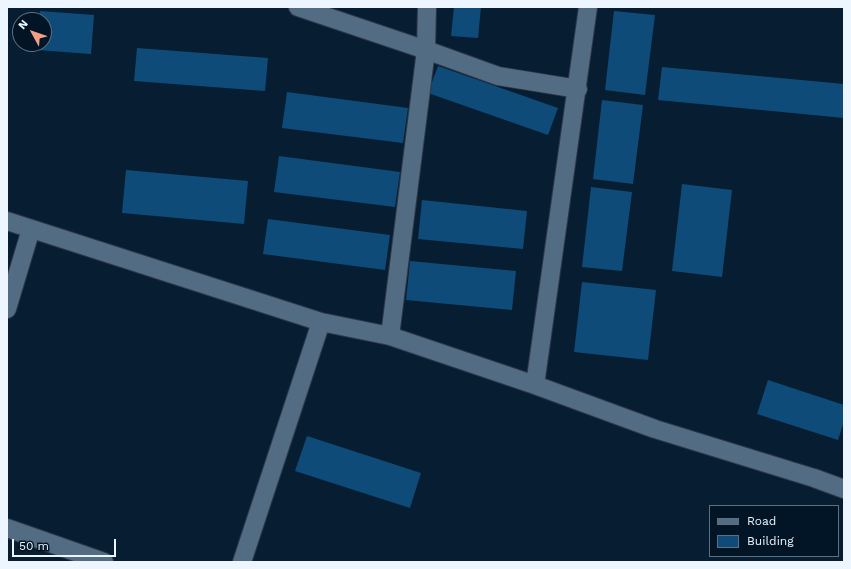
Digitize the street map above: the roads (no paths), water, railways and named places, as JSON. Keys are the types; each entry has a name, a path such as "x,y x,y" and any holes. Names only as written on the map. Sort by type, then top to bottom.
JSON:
{"lane":[{"path":"298,7 498,76 578,89"},
{"path":"390,336 426,50 427,7"},
{"path":"535,385 578,89 588,7"},
{"path":"7,221 321,322 390,336 535,385 655,429 844,489"},
{"path":"7,309 32,229"},
{"path":"242,562 321,322"},
{"path":"7,528 104,562"}]}
